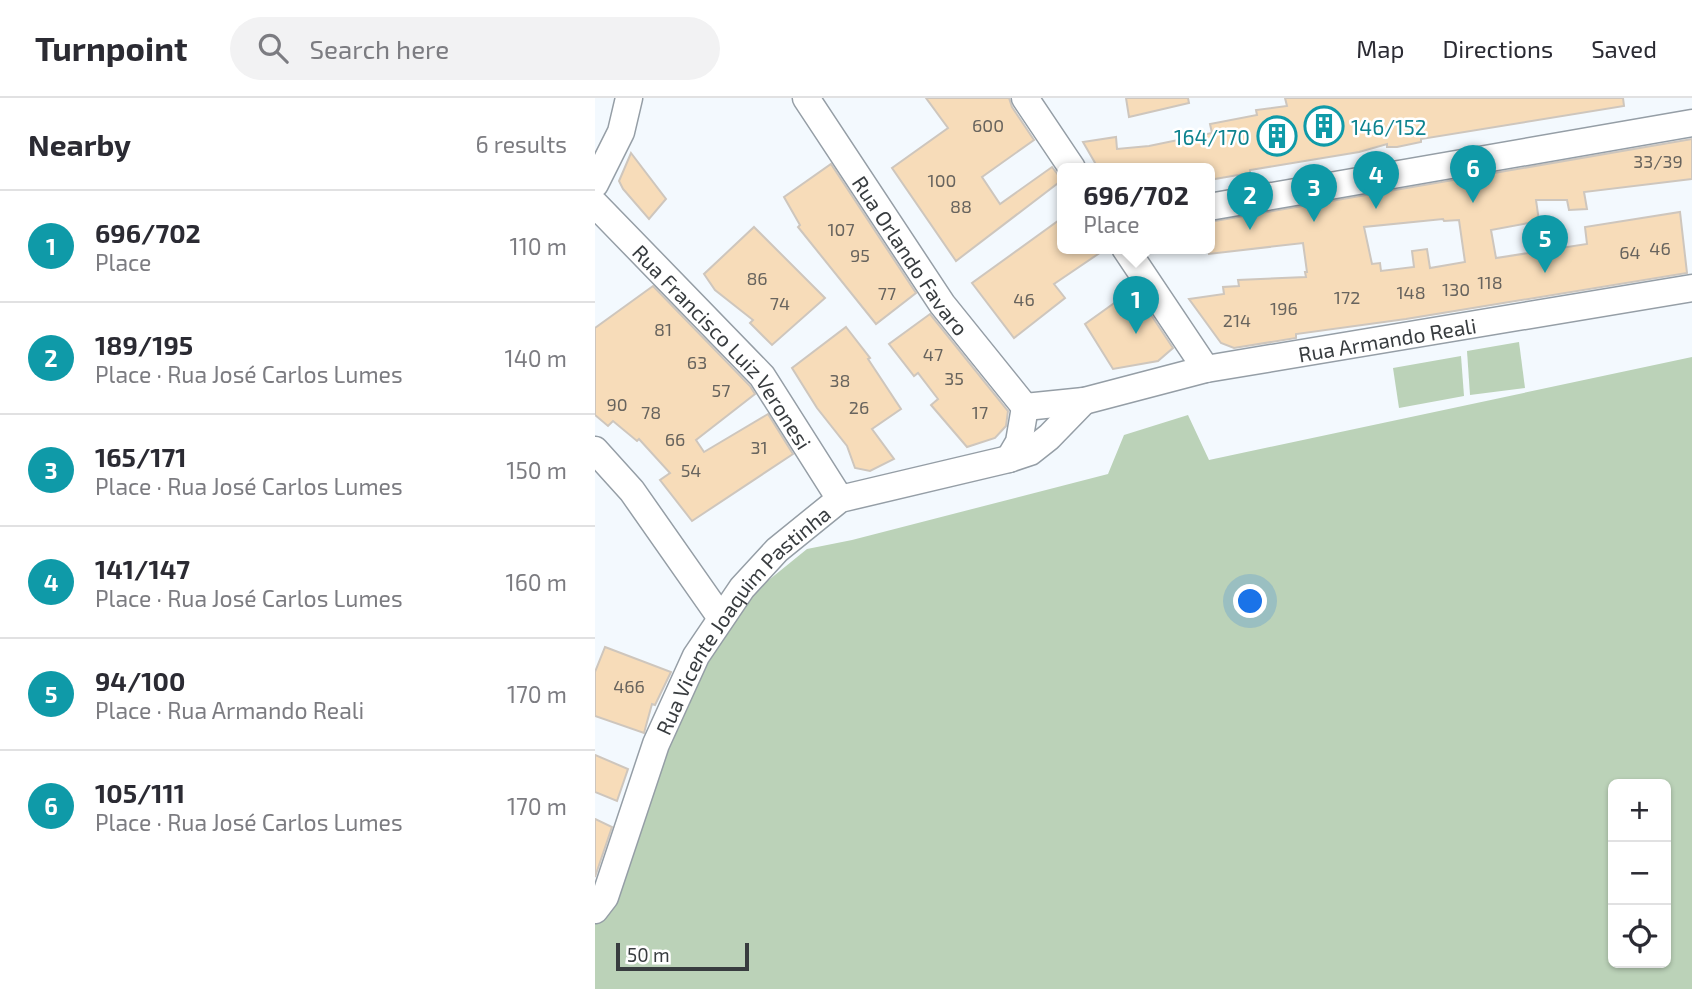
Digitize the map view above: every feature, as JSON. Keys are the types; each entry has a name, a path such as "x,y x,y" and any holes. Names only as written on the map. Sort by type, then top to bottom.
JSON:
{"street":[{"path":"595,184 621,132 629,98"},
{"name":"Rua Orlando Favaro","path":"806,98 942,304 1025,407"},
{"path":"1025,98 1069,163"},
{"path":"1215,206 1692,123"},
{"name":"Rua Francisco Luiz Veronesi","path":"595,204 762,376 840,499"},
{"path":"1129,254 1206,369"},
{"name":"Rua Armando Reali","path":"1025,407 1084,401 1206,369 1692,288"},
{"name":"Rua Vicente Joaquim Pastinha","path":"595,910 605,897 656,744 696,656 742,588 777,550 840,499 1030,452 1084,401"},
{"path":"1009,459 1019,442 1025,407"},
{"path":"595,450 632,491 722,618"}],"green space":[{"path":"1519,342 1525,388 1470,395 1467,351"},
{"path":"1461,356 1464,396 1399,408 1393,368"},
{"path":"1692,357 1692,989 595,989 595,907 722,618 807,549 852,540 1108,474 1124,435 1188,415 1209,460"}],"building":[{"path":"926,98 1009,98 1034,140 982,177 1000,204 1052,167 1057,174 1057,184 956,261 892,168 948,128"},
{"path":"1126,98 1188,98 1189,103 1129,117"},
{"path":"1285,98 1623,98 1624,106 1421,139 1421,142 1397,147 1387,147 1387,144 1359,152 1250,170 1250,173 1215,179 1215,163 1095,163 1083,142 1116,137 1117,149 1149,146 1212,133 1210,124 1257,115 1256,110 1287,106"},
{"path":"1692,139 1692,179 1584,192 1587,209 1569,210 1567,200 1536,200 1539,221 1491,230 1496,258 1587,244 1585,227 1680,212 1687,273 1406,319 1296,334 1296,338 1234,348 1221,343 1189,299 1224,294 1223,287 1239,286 1238,280 1306,277 1303,243 1215,253 1215,221","holes":["1443,219 1459,220 1465,262 1430,268 1427,249 1412,251 1414,267 1381,271 1380,263 1372,264 1364,227"]},
{"path":"631,153 666,199 649,219 619,181"},
{"path":"831,164 916,293 876,324 798,227 800,225 784,197"},
{"path":"1057,222 1057,254 1098,254 1054,284 1065,298 1014,338 972,283"},
{"path":"754,227 825,298 772,345 750,323 753,320 715,290 704,274"},
{"path":"653,286 755,394 696,440 704,452 768,414 793,454 692,521 660,480 670,473 639,439 637,441 613,421 608,426 595,415 595,328"},
{"path":"1134,289 1173,348 1158,361 1113,369 1085,324"},
{"path":"930,314 1008,411 1006,426 995,438 967,447 931,405 938,399 918,373 914,376 889,344"},
{"path":"846,327 870,358 868,359 901,409 872,429 894,459 870,471 855,468 847,446 817,408 792,368"},
{"path":"605,647 671,672 655,705 652,704 644,733 595,716 595,672"},
{"path":"595,755 628,769 617,801 595,792"},
{"path":"595,819 612,827 595,877"}],"place":[{"name":"146/152","path":"1324,126"},
{"name":"164/170","path":"1277,136"},
{"name":"105/111","path":"1473,203"},
{"name":"141/147","path":"1376,209"},
{"name":"165/171","path":"1314,222"},
{"name":"189/195","path":"1250,230"},
{"name":"94/100","path":"1545,273"},
{"name":"696/702","path":"1136,334"}]}
